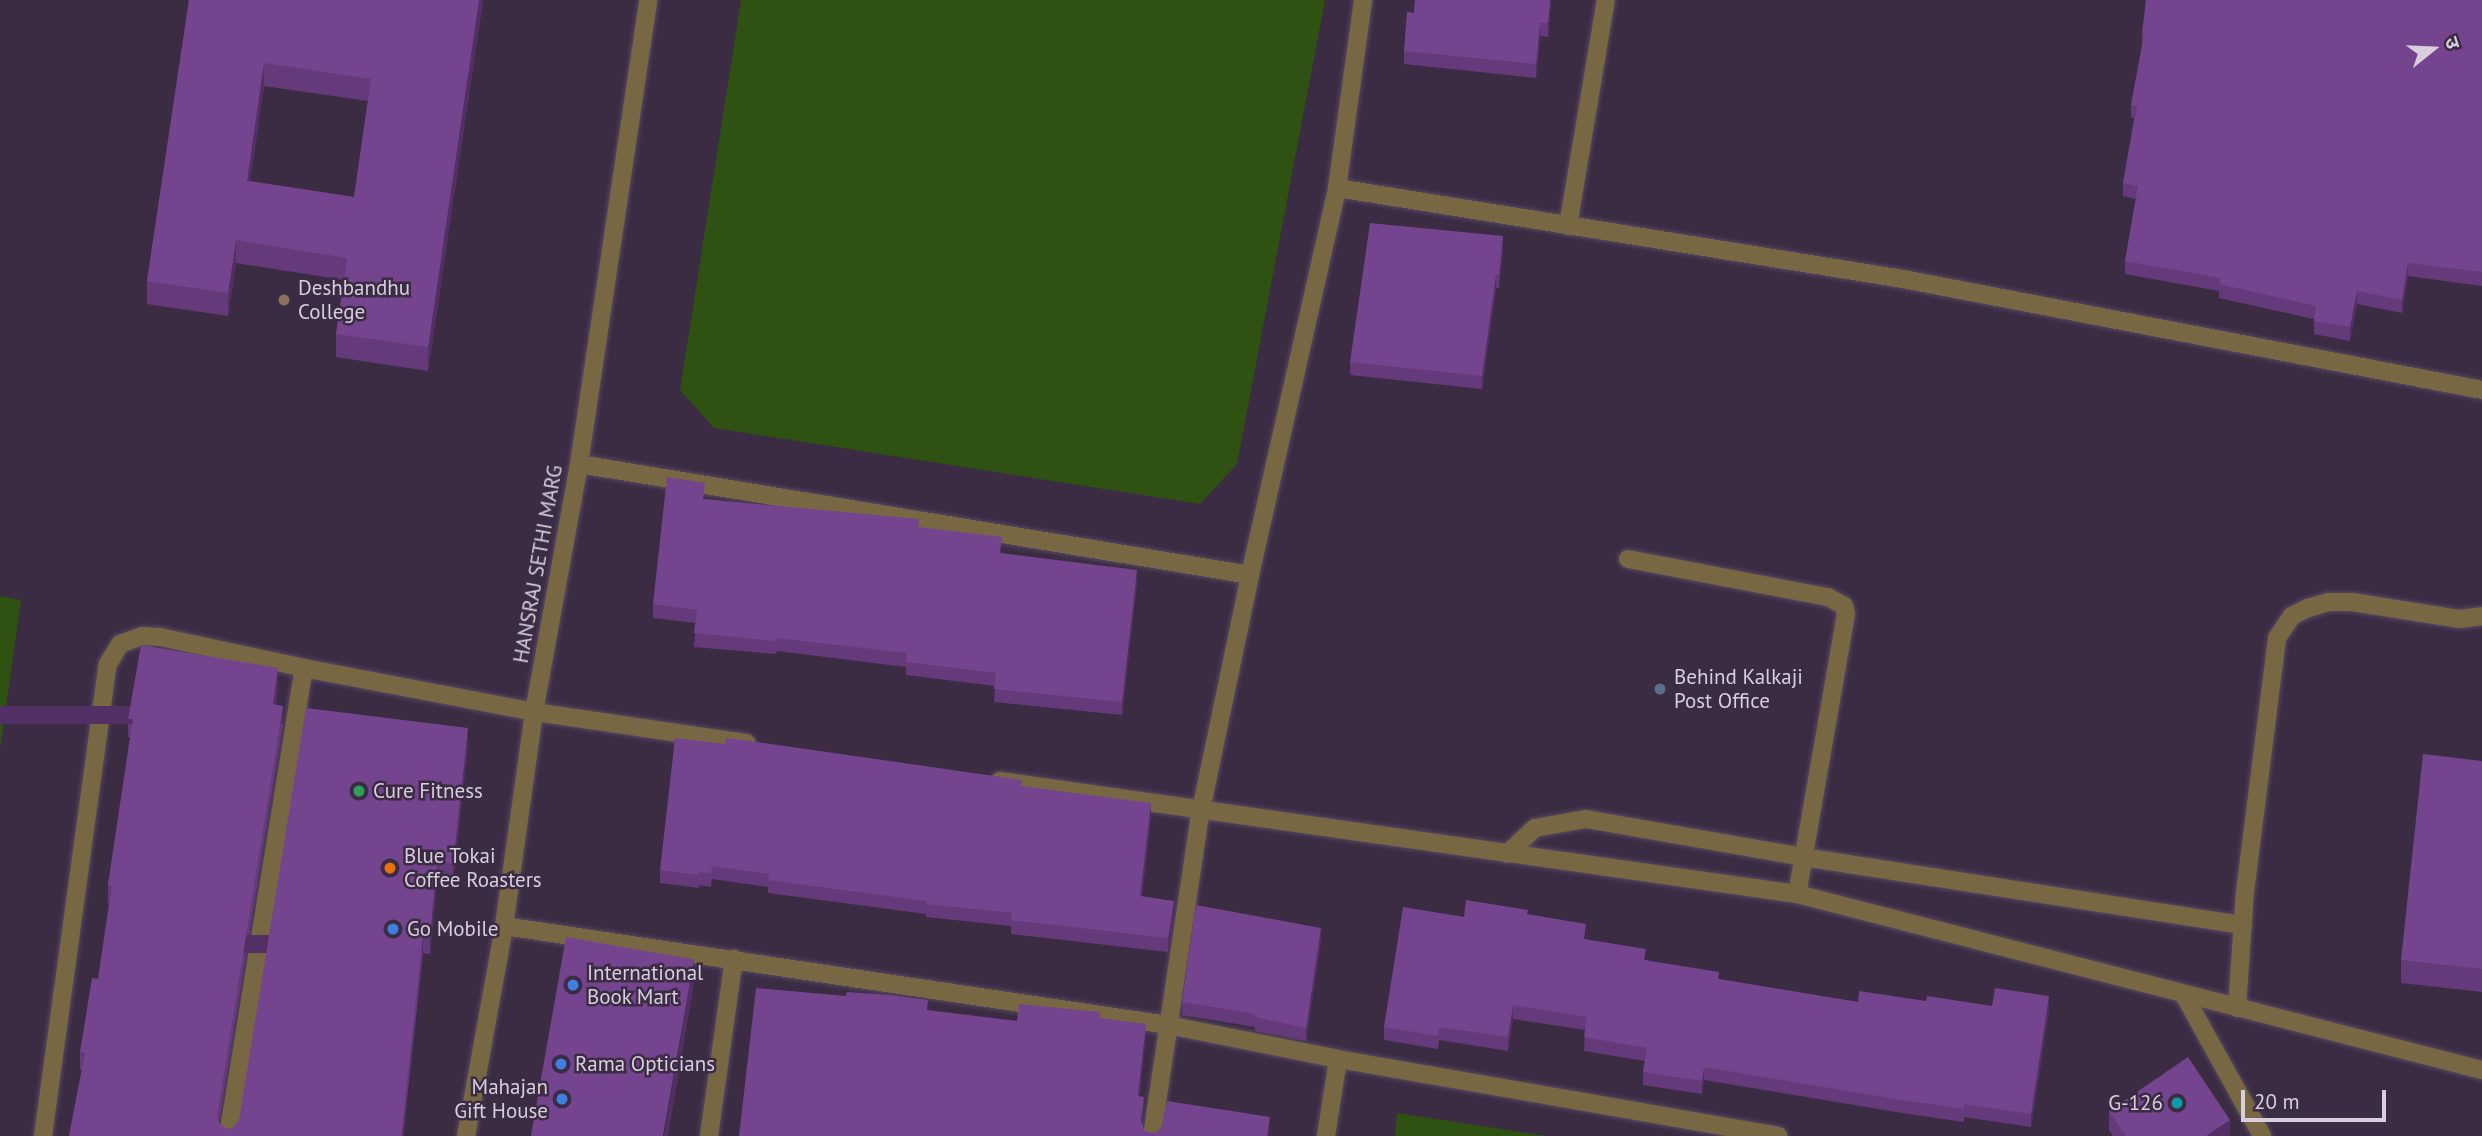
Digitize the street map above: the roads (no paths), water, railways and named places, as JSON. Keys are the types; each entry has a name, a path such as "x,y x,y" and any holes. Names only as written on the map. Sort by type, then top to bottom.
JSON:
{"street":[{"name":"HANSRAJ SETHI MARG","path":"466,1136 505,926 534,712 579,464 648,0"},
{"path":"1152,1136 1201,810 1250,575 1337,188 1363,0"},
{"path":"1569,226 1606,0"},
{"path":"1337,188 1903,279 2482,390"},
{"path":"579,464 1250,575"},
{"path":"1628,559 1828,597 1844,606 1846,614 1797,894"},
{"path":"2237,1008 2243,925 2277,638 2292,616 2329,602 2352,602 2459,620 2482,616"},
{"path":"43,1136 108,664 120,644 142,636 160,637 534,712 766,746"},
{"path":"228,1136 304,668"},
{"path":"984,778 1797,894 2482,1070"},
{"path":"1507,854 1535,828 1586,819 1803,857 2243,925"},
{"path":"505,926 1168,1025 1338,1059 1778,1136"},
{"path":"709,1136 734,959"},
{"path":"2184,995 2262,1136"},
{"path":"1326,1136 1338,1059"}],"place":[{"name":"Deshbandhu College","path":"284,300"},
{"name":"Behind Kalkaji Post Office","path":"1660,689"},
{"name":"Cure Fitness","path":"359,791"},
{"name":"Blue Tokai Coffee Roasters","path":"390,868"},
{"name":"Go Mobile","path":"393,929"},
{"name":"International Book Mart","path":"573,985"},
{"name":"Rama Opticians","path":"561,1064"},
{"name":"Mahajan Gift House","path":"562,1099"},
{"name":"G-126","path":"2177,1103"}]}
